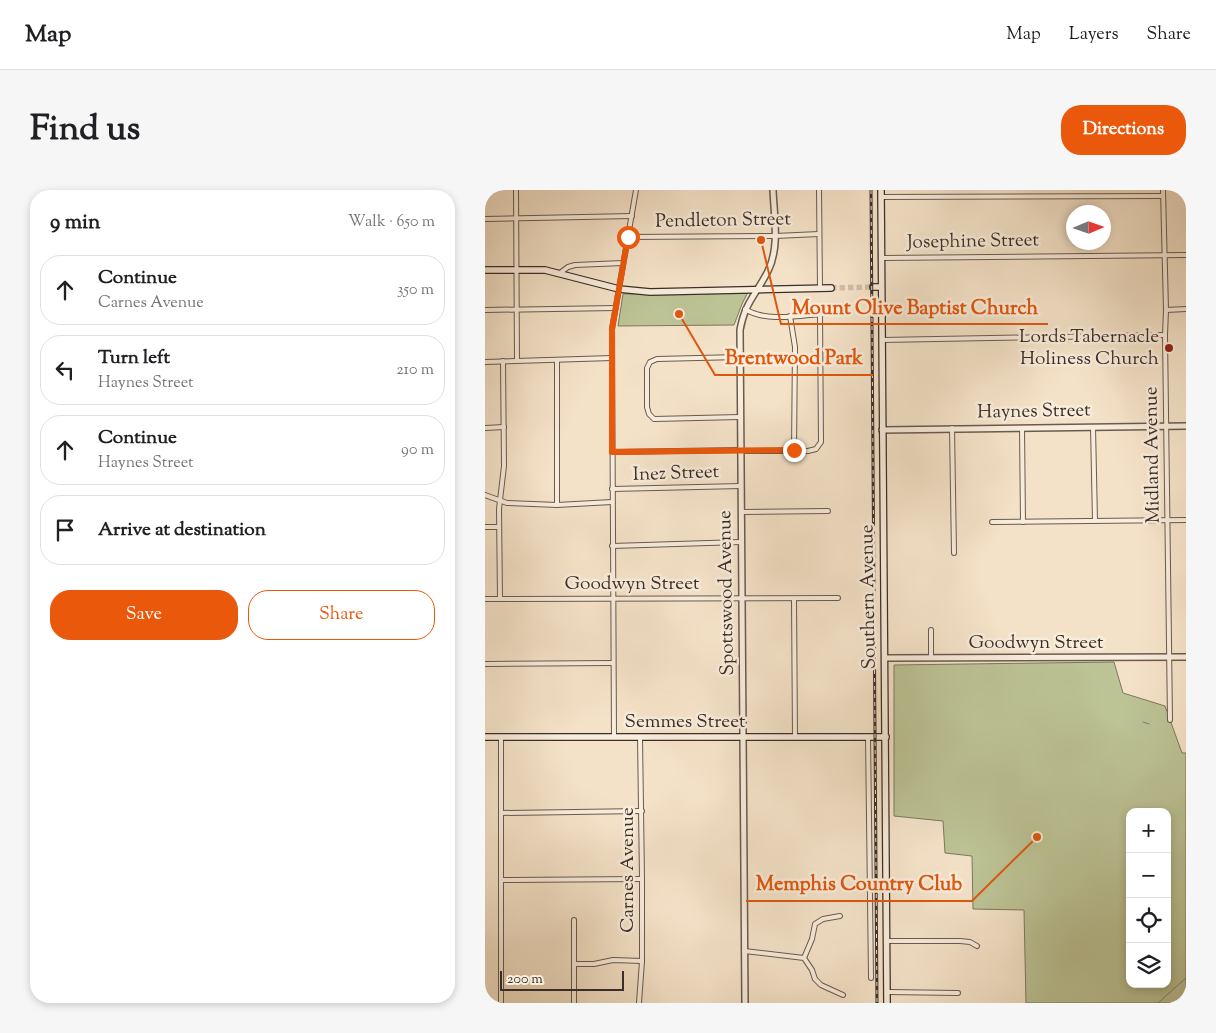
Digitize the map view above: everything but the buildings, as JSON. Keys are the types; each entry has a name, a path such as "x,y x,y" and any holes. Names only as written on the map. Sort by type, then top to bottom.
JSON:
{"main road":[{"name":"Southern Avenue","path":"881,193 887,1003"},
{"path":"485,270 545,270 619,289 650,292 831,288"},
{"path":"873,288 881,287"},
{"name":"Semmes Street","path":"485,736 886,737"}],"street":[{"path":"516,190 517,360"},
{"path":"614,736 612,329 637,190"},
{"name":"Spottswood Avenue","path":"745,1003 739,357 740,330 745,309 768,271 771,261 775,236 773,190"},
{"path":"819,190 820,288"},
{"name":"Midland Avenue","path":"1163,190 1170,720"},
{"path":"881,193 1163,196"},
{"path":"485,219 632,216"},
{"name":"Pendleton Street","path":"628,237 819,234"},
{"name":"Josephine Street","path":"881,258 1186,255"},
{"path":"559,273 575,265 623,264"},
{"path":"485,310 615,308"},
{"path":"612,452 808,451 816,449 821,442 820,314 762,316 745,309"},
{"path":"1166,310 1186,309"},
{"path":"790,316 795,347 794,450"},
{"path":"882,340 1165,335"},
{"path":"739,357 657,359 650,362 647,368 647,407 651,417 660,420 740,417"},
{"path":"485,362 612,358"},
{"path":"557,360 557,505"},
{"path":"500,599 499,501 504,466 503,361"},
{"name":"Haynes Street","path":"882,430 1186,426"},
{"path":"485,428 504,427"},
{"path":"1093,427 1095,521"},
{"path":"952,428 953,553"},
{"path":"1022,428 1023,522"},
{"name":"Inez Street","path":"612,489 741,486"},
{"path":"485,495 499,501"},
{"name":"Inez Street","path":"499,501 557,505 613,502"},
{"path":"741,512 828,511"},
{"path":"992,522 1186,520"},
{"path":"485,527 499,527"},
{"path":"612,546 741,542"},
{"name":"Goodwyn Street","path":"485,599 838,598"},
{"path":"794,599 795,737"},
{"path":"931,630 931,658"},
{"name":"Goodwyn Street","path":"885,658 1186,657"},
{"path":"485,664 613,663"},
{"path":"501,737 501,1003"},
{"name":"Carnes Avenue","path":"639,1003 642,961 641,737"},
{"path":"868,737 871,978"},
{"path":"501,813 642,811"},
{"path":"501,880 642,879"},
{"path":"804,958 812,939 815,924 840,916"},
{"path":"574,920 574,1003"},
{"path":"887,941 960,941 970,942 977,946"},
{"path":"745,951 804,958 812,970 815,979 821,985 843,995"},
{"path":"574,964 594,964 613,960 642,961"},
{"path":"887,992 958,992"}],"green space":[{"path":"748,292 734,325 618,326 623,294"},
{"path":"1114,662 1123,693 1165,706 1182,753 1186,753 1186,1003 1026,1003 1024,910 973,909 972,856 945,853 943,821 894,816 894,665"}],"waterway":[{"path":"1143,722 1149,724"},
{"path":"1158,1003 1186,978"}],"tunnel":[{"path":"831,288 873,287"}],"railway":[{"path":"871,190 877,1003"}],"place":[{"name":"Mount Olive Baptist Church","path":"761,240"},
{"name":"Brentwood Park","path":"679,314"},
{"name":"Lords Tabernacle Holiness Church","path":"1169,348"},
{"name":"Memphis Country Club","path":"1037,837"}],"route":[{"path":"628,237 612,329 612,452 794,450"}]}
